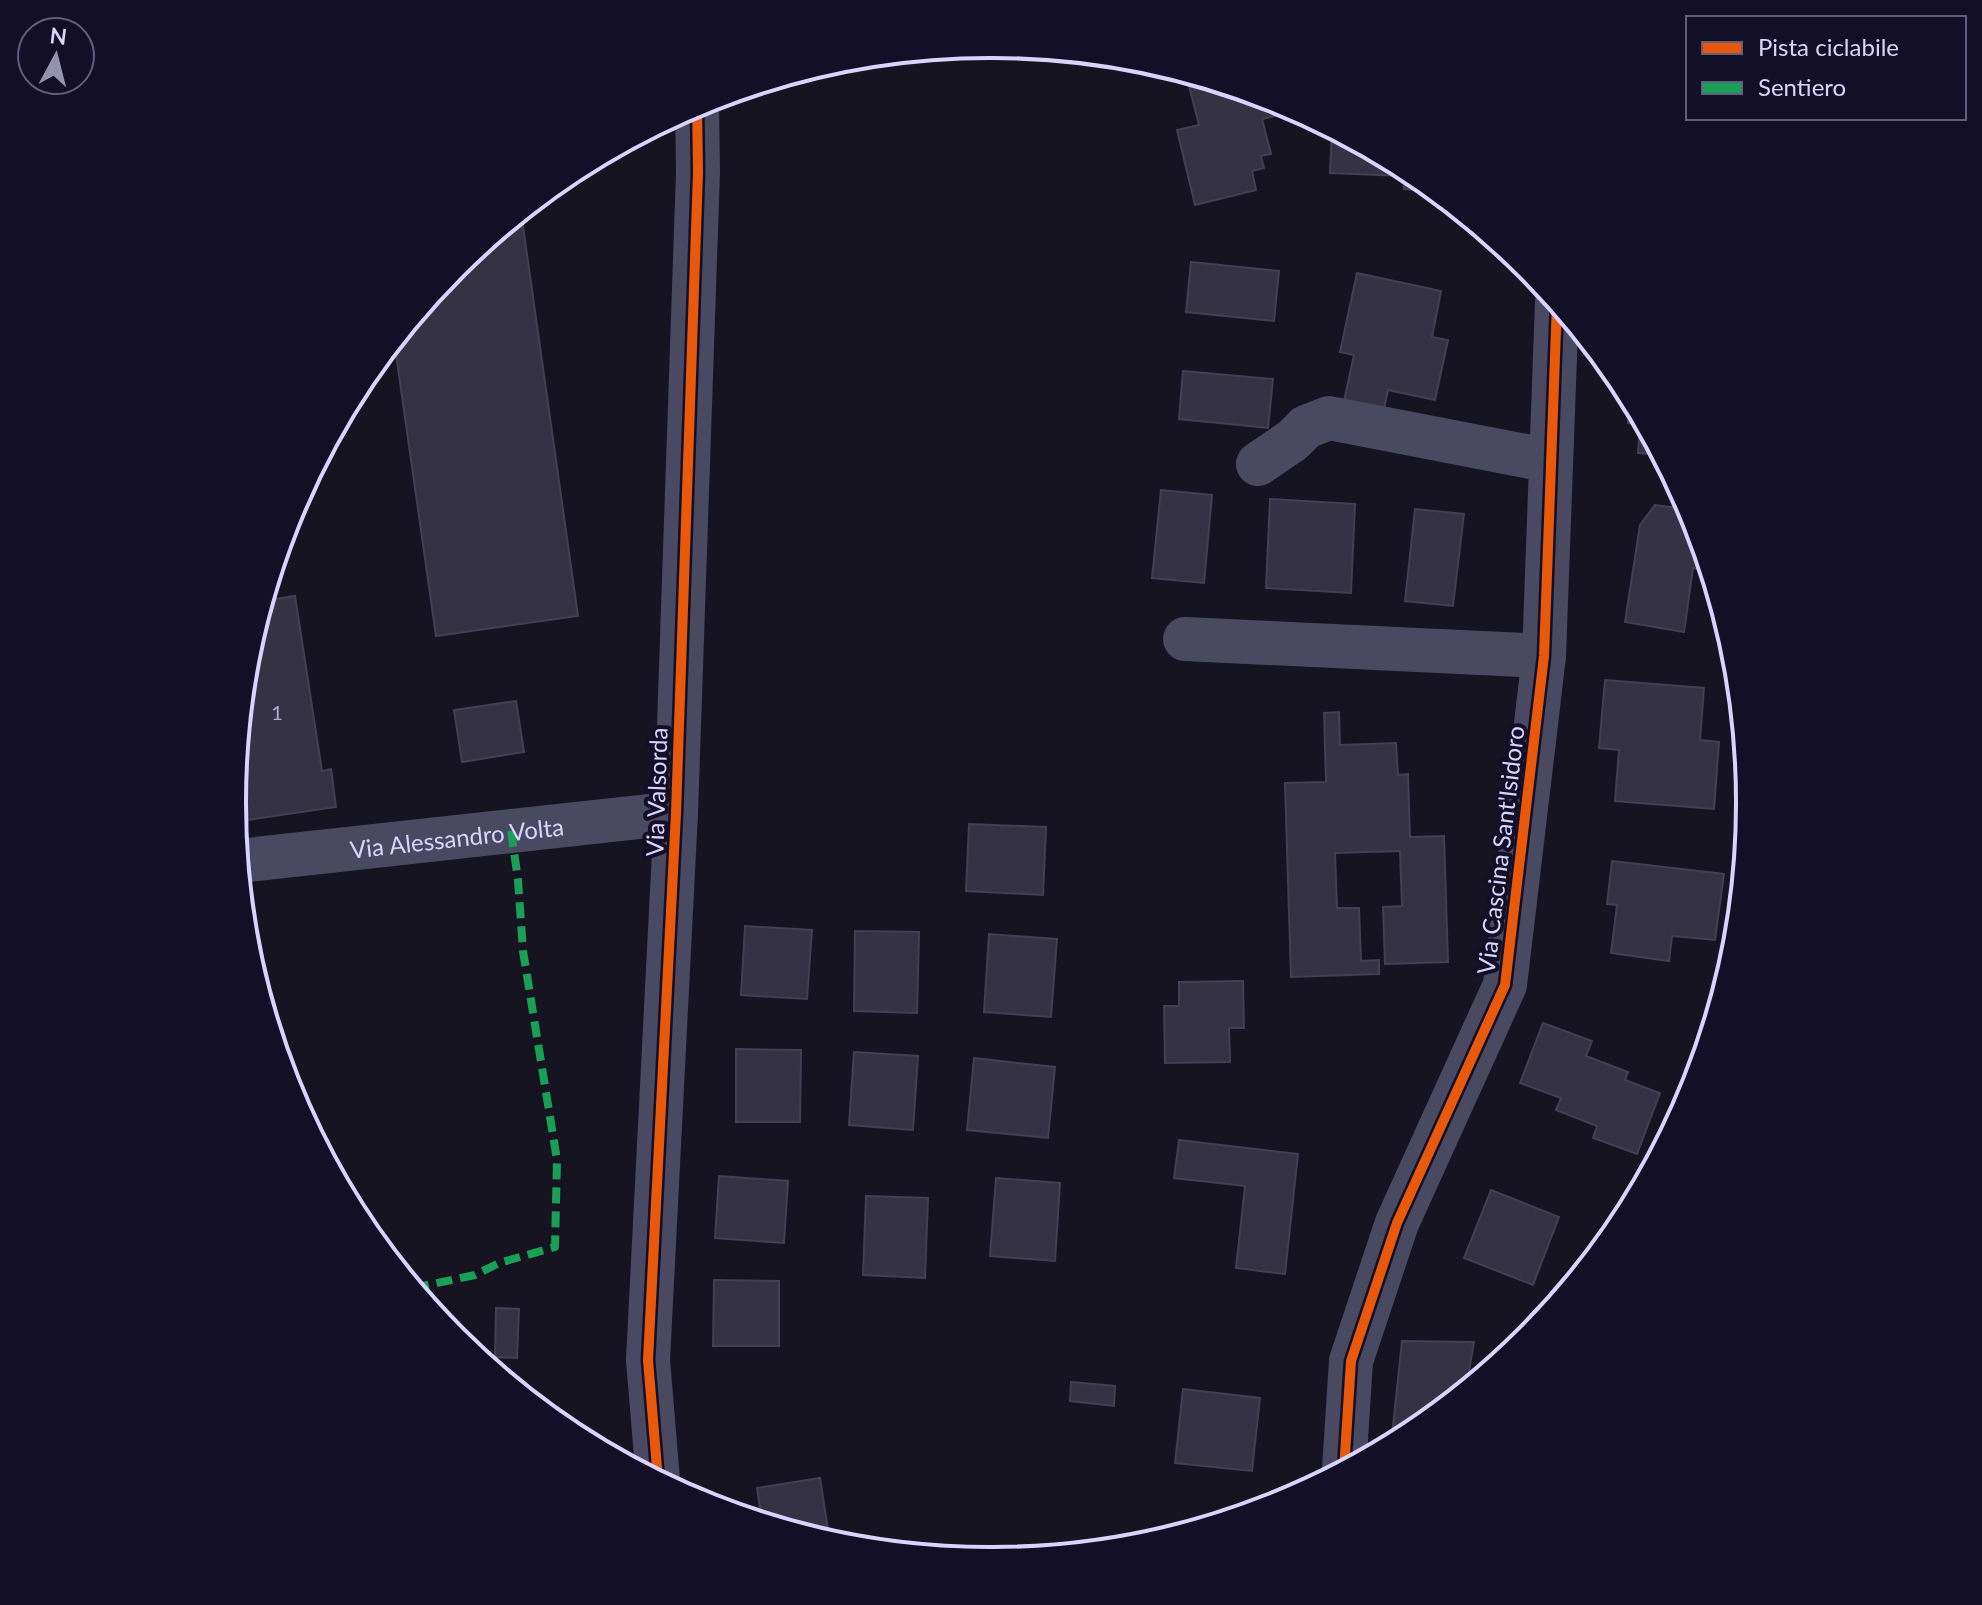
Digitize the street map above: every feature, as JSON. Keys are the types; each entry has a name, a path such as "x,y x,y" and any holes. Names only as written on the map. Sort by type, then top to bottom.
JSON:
{"street":[{"name":"Via Valsorda","path":"657,1467 648,1360 676,813 697,119"},
{"name":"Via Cascina Sant'Isidoro","path":"1345,1457 1351,1361 1397,1223 1505,985 1544,656 1556,318"},
{"path":"1258,464 1306,427 1329,418 1551,461"},
{"path":"1185,639 1544,656"},
{"name":"Via Alessandro Volta","path":"249,860 676,813"}],"building":[{"path":"1189,86 1277,116 1262,119 1271,154 1261,156 1264,168 1252,171 1256,190 1195,205 1177,130 1199,125"},
{"path":"1331,141 1392,176 1330,173"},
{"path":"523,224 578,616 436,636 396,355 465,276"},
{"path":"1191,262 1279,271 1274,321 1186,312"},
{"path":"1357,273 1441,291 1432,337 1448,340 1435,400 1388,390 1382,418 1342,410 1354,355 1340,352"},
{"path":"1183,371 1273,379 1268,428 1179,419"},
{"path":"1639,436 1649,454 1638,453"},
{"path":"1161,490 1212,495 1204,583 1152,578"},
{"path":"1270,499 1355,504 1351,593 1266,588"},
{"path":"1655,505 1674,508 1679,518 1698,569 1693,568 1684,632 1625,622 1640,525"},
{"path":"1415,509 1464,514 1453,606 1405,601"},
{"path":"295,596 322,771 331,769 336,807 247,820 253,705 275,599"},
{"path":"1605,680 1704,688 1700,740 1719,742 1714,809 1615,801 1619,750 1599,748"},
{"path":"516,701 524,752 462,762 454,710"},
{"path":"1339,712 1340,745 1396,743 1398,775 1408,774 1410,837 1444,836 1448,962 1385,964 1383,907 1402,906 1400,851 1335,853 1337,908 1359,908 1361,961 1379,960 1379,974 1291,977 1285,783 1326,782 1324,713"},
{"path":"969,824 1046,827 1043,895 966,891"},
{"path":"1612,861 1724,874 1715,940 1672,936 1669,961 1611,953 1617,905 1607,904"},
{"path":"745,926 812,930 807,999 741,995"},
{"path":"855,931 919,932 917,1013 854,1011"},
{"path":"989,934 1057,939 1051,1017 984,1012"},
{"path":"1243,981 1244,1028 1229,1028 1230,1062 1165,1063 1164,1006 1179,1006 1179,982"},
{"path":"1543,1023 1592,1041 1586,1056 1628,1072 1625,1080 1660,1093 1637,1154 1593,1138 1597,1126 1556,1110 1561,1098 1520,1083"},
{"path":"736,1049 801,1050 800,1122 736,1122"},
{"path":"854,1052 918,1056 913,1130 849,1125"},
{"path":"974,1058 1055,1067 1048,1138 967,1130"},
{"path":"1179,1140 1298,1154 1285,1274 1236,1268 1245,1186 1174,1178"},
{"path":"719,1176 788,1181 784,1243 715,1238"},
{"path":"996,1178 1060,1183 1055,1261 990,1256"},
{"path":"1491,1190 1559,1217 1533,1285 1464,1258"},
{"path":"866,1196 928,1198 925,1278 863,1275"},
{"path":"714,1280 779,1281 779,1346 713,1346"},
{"path":"496,1308 519,1309 517,1358 495,1357"},
{"path":"1402,1341 1474,1342 1469,1373 1393,1429"},
{"path":"1071,1382 1115,1386 1114,1406 1070,1401"},
{"path":"1183,1389 1260,1398 1252,1471 1175,1463"},
{"path":"820,1478 828,1529 760,1510 757,1488"}],"marked path":[{"path":"425,1286 475,1275 499,1263 555,1247 557,1160 523,951 511,830"}],"cycle path":[{"path":"657,1467 648,1360 676,813 697,119"},
{"path":"1345,1457 1351,1361 1397,1223 1505,985 1544,656 1556,318"}]}
